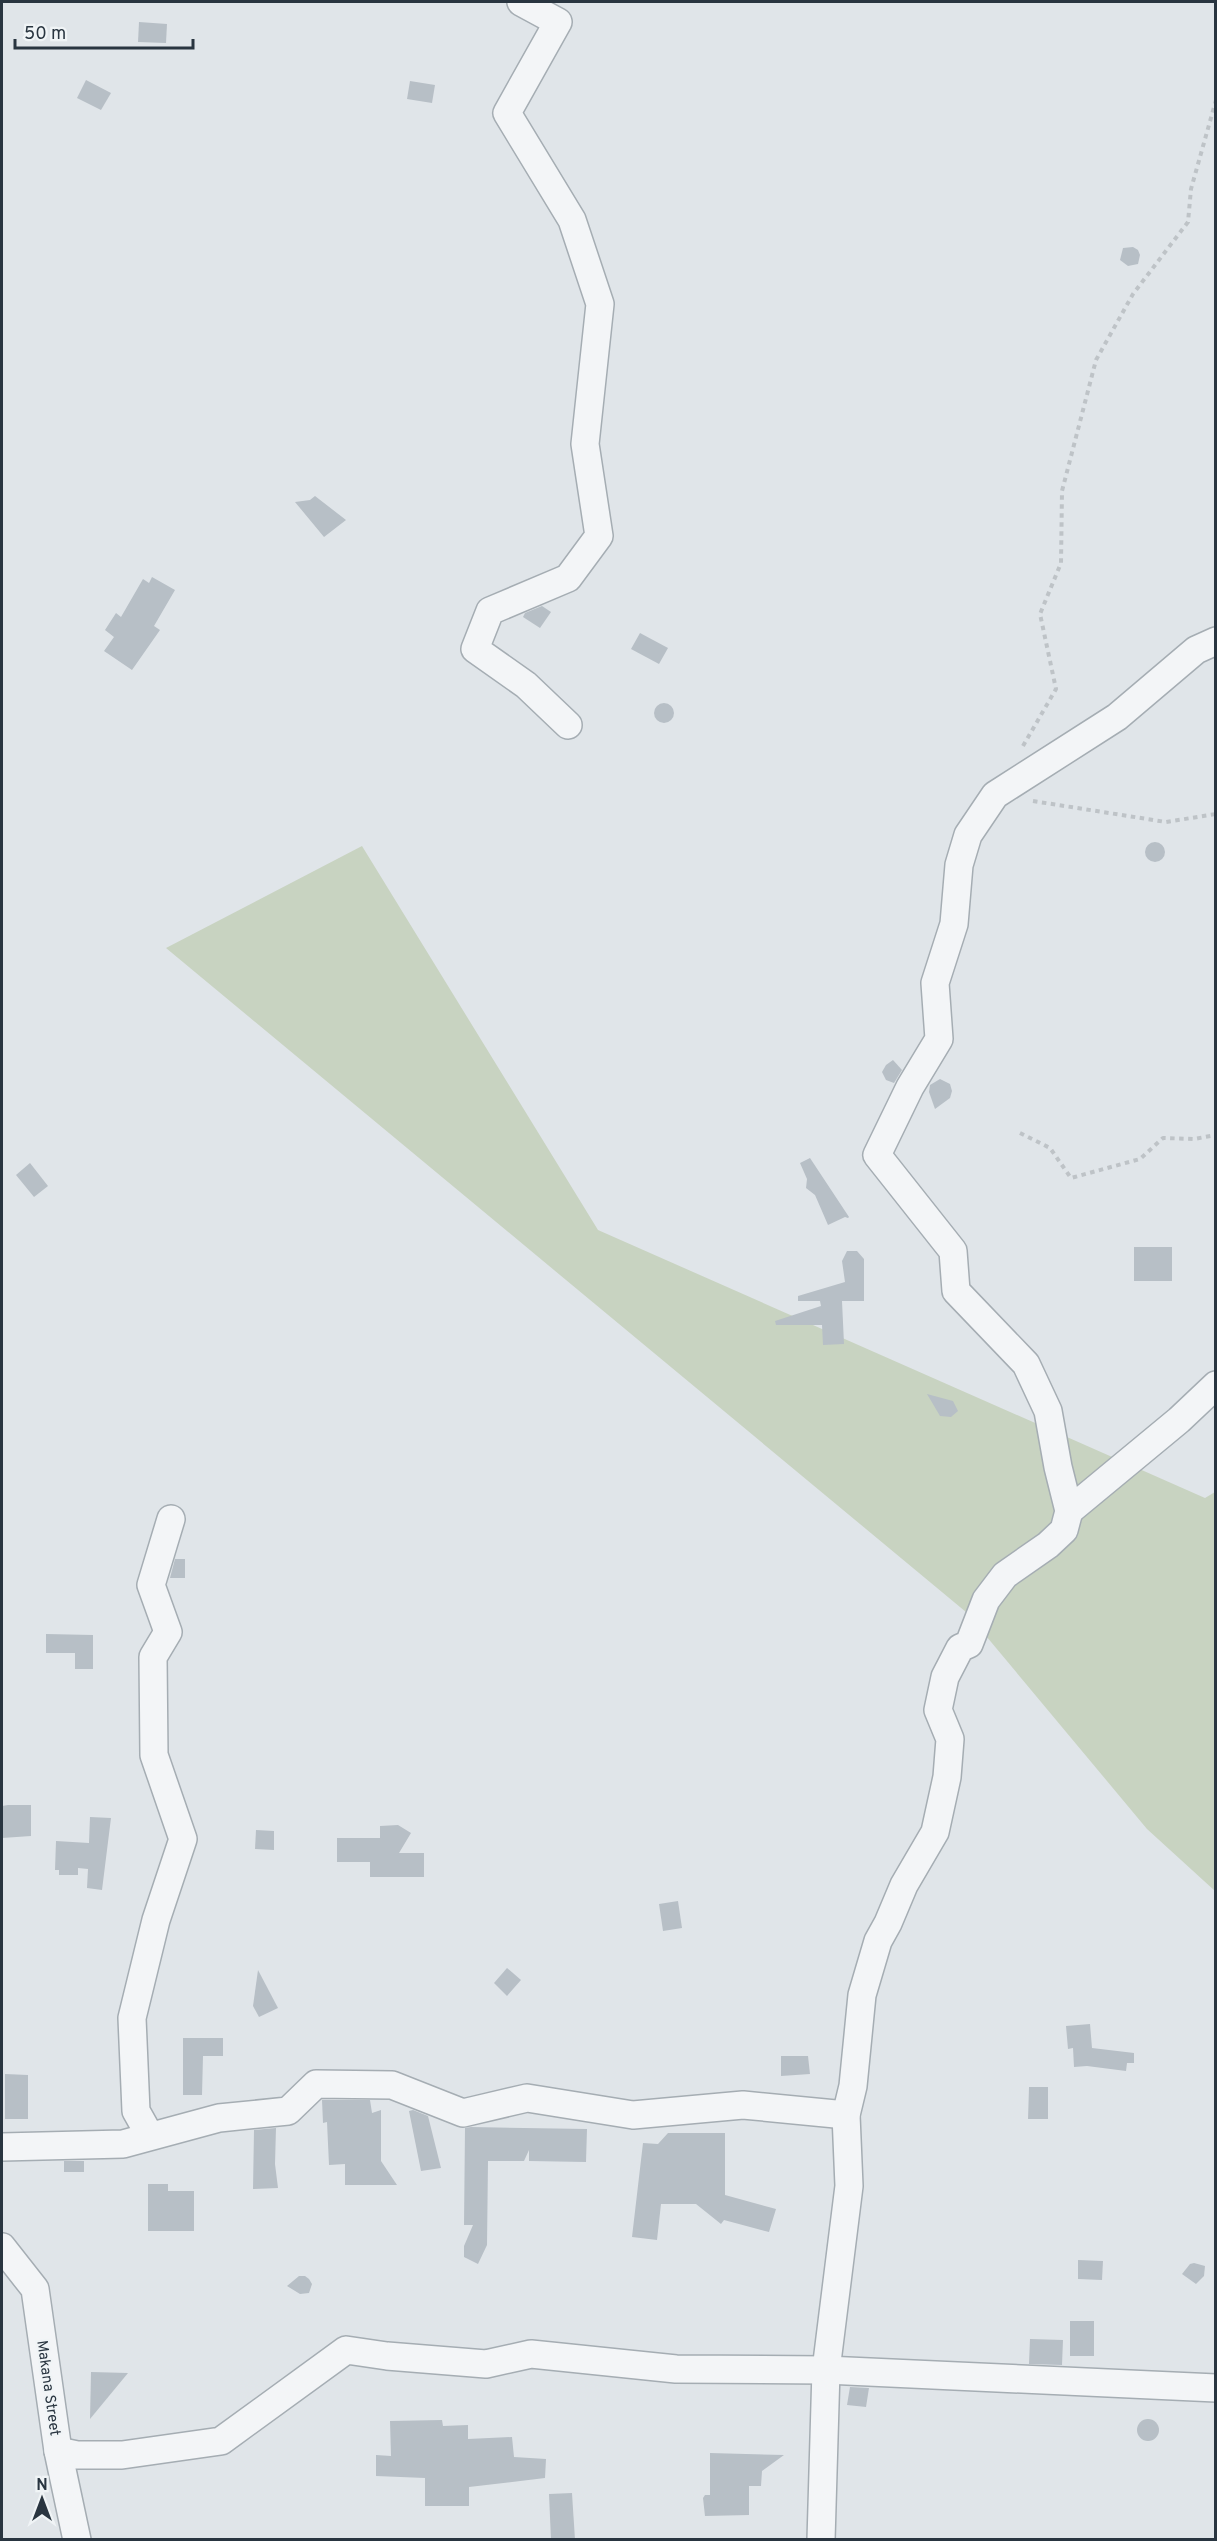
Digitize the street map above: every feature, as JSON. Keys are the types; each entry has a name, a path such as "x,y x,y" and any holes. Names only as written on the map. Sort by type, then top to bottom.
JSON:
{"street":[{"path":"521,2 558,21 507,113 572,220 600,304 585,444 598,536 567,578 490,611 475,649 526,685 568,725"},
{"path":"820,2540 826,2370 849,2186 846,2115 853,2086 862,1995 878,1941 904,1885 935,1832 938,1821 947,1777 950,1739 938,1710 945,1677 960,1648 969,1644 986,1600 1005,1575 1048,1545 1064,1530 1070,1510 1058,1467 1048,1411 1026,1364 957,1291 953,1251 877,1155 910,1087 939,1039 935,983 954,924 959,865 968,835 995,795 1117,717 1196,650 1215,641"},
{"path":"1070,1510 1172,1426 1215,1385"},
{"path":"150,2136 136,2111 132,2018 156,1920 183,1839 154,1755 153,1657 168,1632 152,1585 171,1519"},
{"path":"2,2147 123,2144 219,2118 288,2111 316,2084 392,2085 463,2113 527,2098 633,2115 743,2105 846,2115"},
{"name":"Makana Street","path":"2,2247 34,2289 58,2451 77,2540"},
{"path":"58,2451 77,2456 122,2456 222,2441 346,2350 387,2356 486,2364 531,2354 676,2369 826,2370 1215,2388"}],"path":[{"path":"1023,747 1056,689 1040,614 1061,563 1062,491 1096,360 1133,294 1188,222 1191,189 1215,100"},
{"path":"995,795 1166,822 1215,814"},
{"path":"1020,1133 1050,1148 1071,1178 1140,1159 1163,1138 1194,1139 1215,1135"}],"green space":[{"path":"362,846 598,1230 1205,1498 1215,1492 1215,1891 1147,1829 966,1612 166,948"}],"building":[{"path":"139,22 167,24 166,43 138,42"},
{"path":"86,80 111,93 101,110 77,98"},
{"path":"410,81 435,85 432,103 407,99"},
{"path":"1133,247 1140,255 1138,264 1128,266 1120,260 1123,248"},
{"path":"315,496 346,520 324,537 295,502 310,500"},
{"path":"152,577 175,590 154,626 160,630 132,670 104,651 114,637 105,630 116,613 121,617 143,579 149,583"},
{"path":"542,606 551,612 540,628 523,617 525,613"},
{"path":"640,633 668,648 659,664 631,649"},
{"path":"664,703 671,706 674,713 671,720 664,723 657,720 654,713 657,706"},
{"path":"1155,842 1162,845 1165,852 1162,859 1155,862 1148,859 1145,852 1148,845"},
{"path":"893,1060 902,1070 894,1083 886,1080 882,1072"},
{"path":"940,1079 950,1084 952,1091 950,1098 935,1109 929,1092 930,1085"},
{"path":"810,1158 848,1218 845,1217 828,1225 815,1195 806,1188 807,1179 800,1163"},
{"path":"30,1163 48,1186 34,1197 16,1175"},
{"path":"1134,1247 1172,1247 1172,1281 1134,1281"},
{"path":"847,1251 857,1251 864,1259 864,1301 842,1301 844,1344 823,1345 822,1325 776,1325 775,1321 821,1306 820,1301 798,1301 798,1296 845,1282 842,1261"},
{"path":"927,1394 953,1401 958,1411 951,1417 940,1416"},
{"path":"175,1559 185,1559 185,1578 170,1578"},
{"path":"46,1634 93,1635 93,1669 75,1669 75,1653 46,1653"},
{"path":"31,1805 31,1836 2,1838 2,1806"},
{"path":"90,1817 111,1818 102,1890 87,1888 88,1869 78,1868 78,1875 59,1875 59,1870 55,1870 56,1841 89,1843"},
{"path":"398,1825 411,1833 399,1853 424,1853 424,1877 370,1877 370,1862 337,1862 337,1838 380,1838 380,1826"},
{"path":"256,1830 274,1831 274,1850 255,1849"},
{"path":"678,1901 682,1928 663,1931 659,1904"},
{"path":"507,1968 521,1980 507,1996 494,1983"},
{"path":"258,1970 278,2008 259,2017 253,2006"},
{"path":"1090,2024 1092,2048 1134,2053 1134,2063 1127,2063 1126,2071 1087,2066 1074,2067 1073,2048 1068,2049 1066,2026"},
{"path":"183,2038 223,2038 223,2056 203,2056 202,2095 183,2095"},
{"path":"781,2056 808,2056 810,2074 781,2076"},
{"path":"5,2074 28,2075 28,2119 5,2119"},
{"path":"1029,2087 1048,2087 1048,2119 1028,2119"},
{"path":"322,2100 370,2100 372,2113 381,2110 381,2161 397,2185 345,2185 345,2164 329,2165 327,2122 323,2123"},
{"path":"413,2110 428,2116 441,2168 421,2171 409,2111"},
{"path":"276,2128 275,2164 278,2188 253,2189 254,2130"},
{"path":"465,2128 587,2129 586,2162 529,2161 529,2150 524,2161 488,2161 487,2245 478,2264 464,2257 464,2246 473,2225 464,2225"},
{"path":"668,2133 725,2133 725,2195 776,2209 769,2232 724,2220 721,2224 696,2204 661,2204 657,2240 632,2237 643,2143 658,2144"},
{"path":"64,2161 84,2161 84,2172 64,2172"},
{"path":"148,2184 168,2184 168,2191 194,2191 194,2231 148,2231"},
{"path":"1078,2260 1103,2261 1102,2280 1078,2279"},
{"path":"1190,2264 1205,2266 1204,2276 1196,2284 1182,2274"},
{"path":"299,2276 305,2276 312,2284 309,2293 300,2294 287,2286"},
{"path":"1070,2321 1094,2321 1094,2356 1070,2356"},
{"path":"1030,2339 1063,2340 1062,2365 1029,2364"},
{"path":"91,2372 128,2373 90,2419"},
{"path":"850,2387 869,2388 866,2407 847,2405"},
{"path":"1148,2419 1156,2422 1159,2430 1156,2438 1148,2441 1140,2438 1137,2430 1140,2422"},
{"path":"442,2420 443,2426 468,2425 468,2439 512,2437 514,2457 546,2459 545,2478 469,2487 469,2506 425,2506 425,2478 376,2476 376,2455 391,2456 390,2421"},
{"path":"710,2453 784,2455 762,2471 761,2486 749,2486 749,2515 705,2516 703,2498 705,2495 710,2495"},
{"path":"572,2493 575,2540 551,2540 549,2494"}]}
